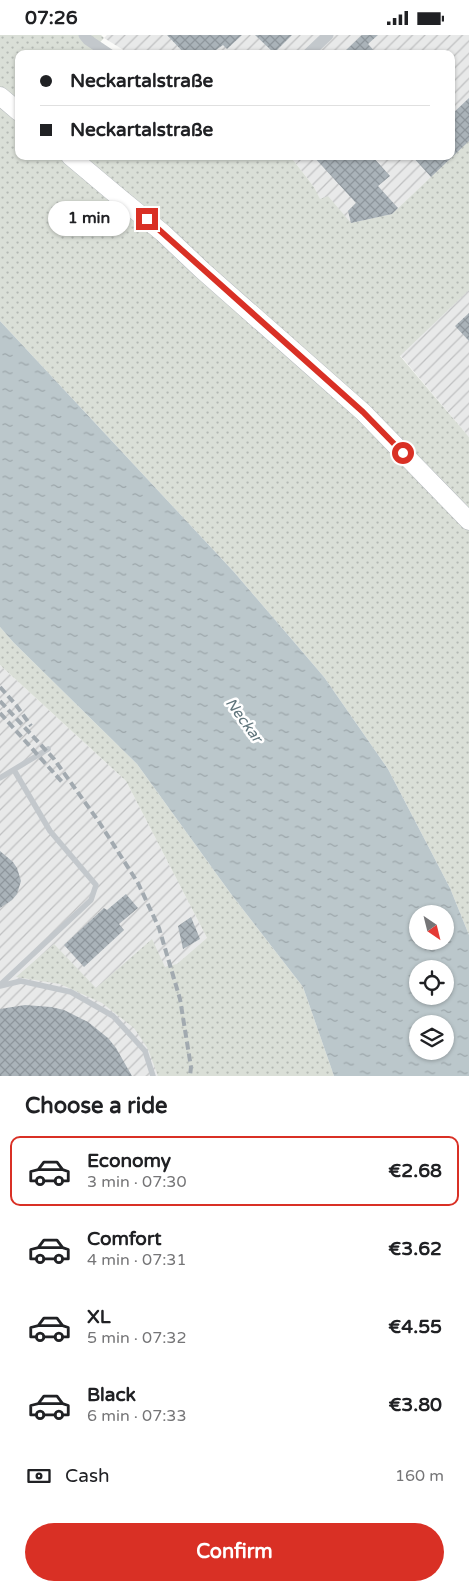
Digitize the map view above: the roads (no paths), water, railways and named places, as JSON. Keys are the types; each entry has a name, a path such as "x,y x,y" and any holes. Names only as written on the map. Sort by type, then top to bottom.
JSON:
{"main road":[{"path":"0,96 15,109"},
{"path":"75,160 163,233 202,270 363,412 469,521"}],"street":[{"path":"84,35 88,40 104,50"},
{"path":"312,50 328,35"}],"lane":[{"path":"0,778 48,749"},
{"path":"0,986 91,900 96,885 50,831 14,770"},
{"path":"0,986 21,981 71,992 113,1016 145,1051 153,1076"}],"water":[{"name":"Neckar","path":"0,321 234,572 324,677 388,769 450,888 469,935 469,1076 334,1076 303,987 231,894 137,764 0,627"}],"railway":[{"path":"0,687 31,726"},
{"path":"0,701 54,759 99,822 138,883 159,928 180,999 191,1067 190,1076"},
{"path":"0,713 63,783"}]}
